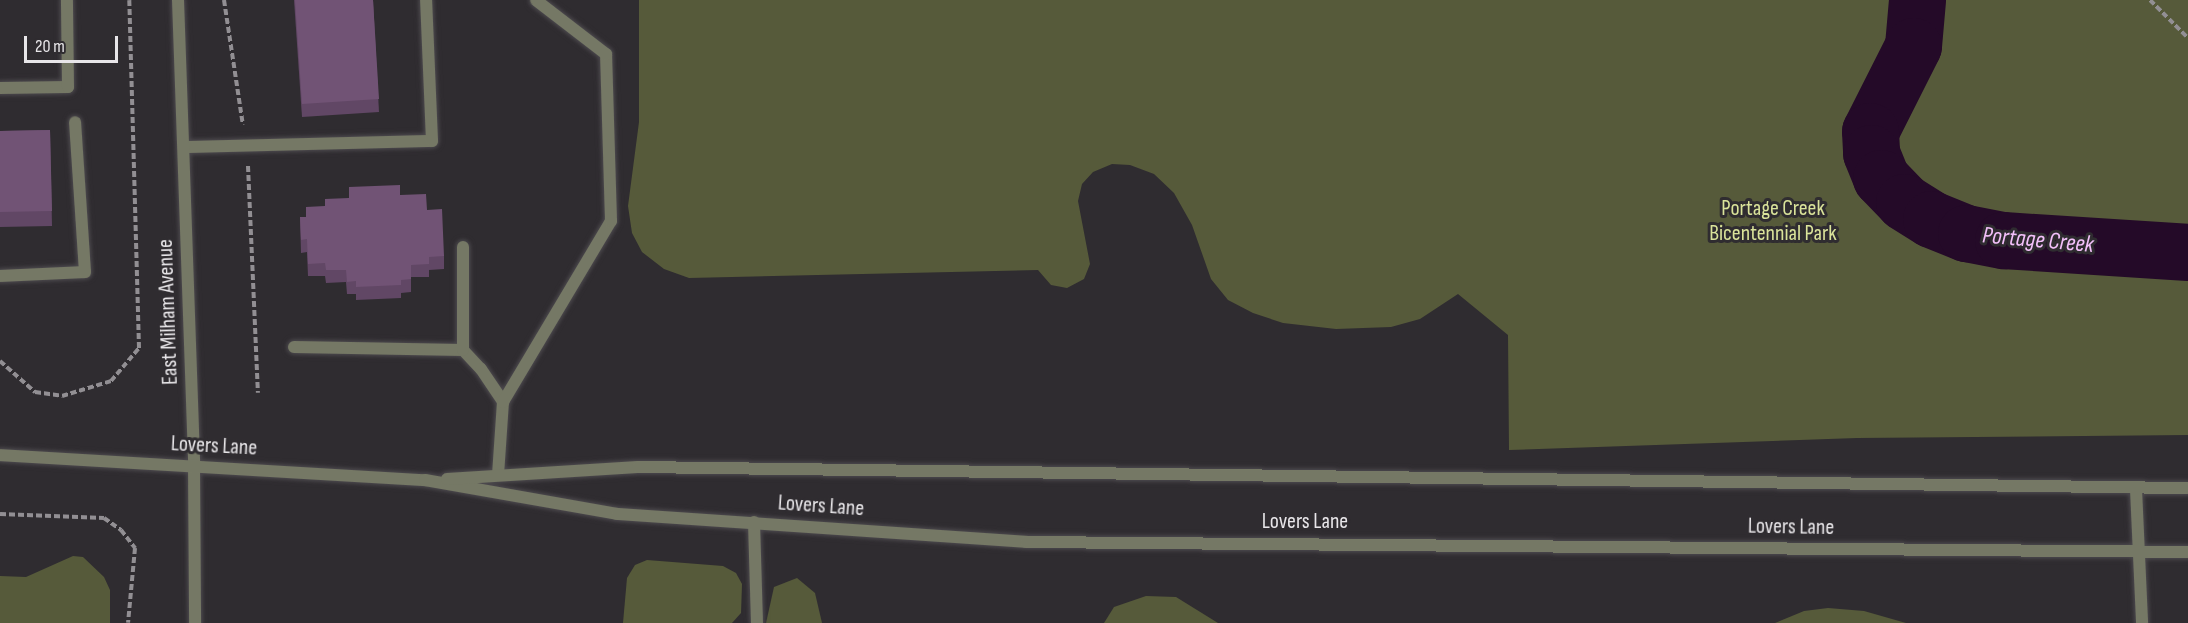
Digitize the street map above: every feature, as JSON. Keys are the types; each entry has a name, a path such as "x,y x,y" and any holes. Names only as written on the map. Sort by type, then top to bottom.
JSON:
{"street":[{"path":"0,88 68,87 67,0"},
{"name":"East Milham Avenue","path":"178,0 194,465 195,623"},
{"path":"184,147 432,141 426,0"},
{"path":"498,476 503,402 611,221 606,54 536,0"},
{"path":"0,276 86,272 75,122"},
{"path":"463,247 463,350 481,369 503,402"},
{"path":"294,347 463,350"},
{"name":"Lovers Lane","path":"0,455 425,480 617,514 1026,542 2188,552"},
{"name":"Lovers Lane","path":"425,480 638,467 2188,488"},
{"path":"2136,489 2142,623"},
{"path":"754,522 757,623"}],"path":[{"path":"0,361 35,392 62,396 111,381 139,348 129,0"},
{"path":"224,0 246,145 258,393"},
{"path":"2150,0 2188,38"},
{"path":"0,514 105,518 121,530 135,548 128,623"}],"green space":[{"name":"Portage Creek Bicentennial Park","path":"639,0 2188,0 2188,435 1857,438 1509,450 1508,335 1458,294 1420,319 1391,327 1336,329 1283,323 1253,313 1228,300 1211,279 1192,225 1174,193 1154,174 1130,165 1112,164 1093,172 1082,184 1078,201 1090,264 1084,279 1067,288 1051,285 1038,270 689,278 664,269 642,252 632,233 628,206 639,122"},
{"path":"73,556 83,557 104,577 110,590 110,623 0,623 0,576 26,577"},
{"path":"647,560 723,566 736,573 742,584 741,613 732,623 623,623 627,578 635,565"},
{"path":"797,578 815,593 822,623 766,623 774,587"},
{"path":"1146,596 1176,597 1218,623 1104,623 1114,607"},
{"path":"1828,608 1864,611 1906,623 1775,623 1804,611"}],"building":[{"path":"295,0 373,0 379,99 302,104"},
{"path":"50,130 52,211 0,212 0,131"},
{"path":"400,185 400,195 426,194 427,210 442,209 444,256 429,257 429,264 411,265 411,279 401,280 401,285 356,287 356,281 347,282 346,270 326,270 325,263 308,264 307,239 301,240 300,217 306,217 306,207 325,206 325,199 349,198 349,187"}],"waterway":[{"name":"Portage Creek","path":"1917,0 1913,46 1870,131 1871,153 1881,178 1904,202 1931,219 1966,233 2003,240 2188,252"}]}
